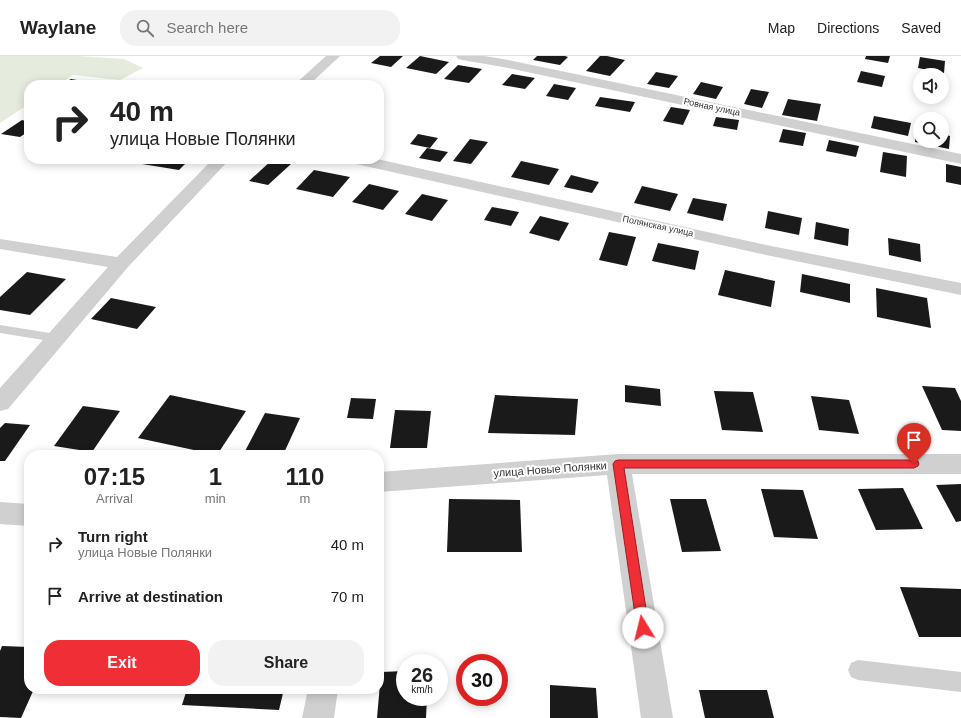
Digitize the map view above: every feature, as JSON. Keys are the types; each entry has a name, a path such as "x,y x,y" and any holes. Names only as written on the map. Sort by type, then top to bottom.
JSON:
{"street":[{"path":"307,80 334,56"},
{"name":"Ровная улица","path":"462,56 519,66 961,159"},
{"path":"0,403 122,263 217,164"},
{"name":"Полянская улица","path":"379,164 766,250 961,289"},
{"path":"0,244 122,263"},
{"path":"618,464 657,718"},
{"name":"улица Новые Полянки","path":"384,482 618,464 961,464"},
{"path":"0,513 24,515"},
{"path":"318,718 322,694"}],"lane":[{"path":"0,329 56,338"},
{"path":"858,670 961,682"}],"shaded area":[{"path":"0,56 78,56 124,59 143,68 120,80 73,75 66,80 24,80 24,107 0,123"}],"building":[{"path":"380,56 403,56 391,67 371,63"},
{"path":"420,56 449,62 436,74 406,68"},
{"path":"537,56 568,57 560,65 533,60"},
{"path":"600,56 625,60 610,76 586,71"},
{"path":"866,56 890,56 888,63 865,59"},
{"path":"920,57 945,61 944,68 918,68"},
{"path":"458,65 482,69 469,83 444,79"},
{"path":"861,71 885,76 882,87 857,82"},
{"path":"656,72 678,76 669,88 647,84"},
{"path":"512,74 535,78 525,89 502,85"},
{"path":"701,82 723,87 716,99 693,94"},
{"path":"554,84 576,88 568,100 546,96"},
{"path":"751,89 769,92 762,108 744,104"},
{"path":"600,97 635,102 630,112 595,106"},
{"path":"788,99 821,104 817,121 782,115"},
{"path":"671,107 690,110 683,125 663,121"},
{"path":"874,116 911,123 908,136 871,128"},
{"path":"716,117 739,120 737,130 713,126"},
{"path":"22,120 24,121 24,134 20,137 1,134"},
{"path":"783,129 806,133 803,146 779,142"},
{"path":"418,134 438,138 430,148 410,144"},
{"path":"470,139 488,142 471,164 453,161"},
{"path":"829,140 859,146 856,157 826,151"},
{"path":"427,148 448,152 440,162 419,158"},
{"path":"883,152 907,156 906,177 880,172"},
{"path":"521,161 559,169 549,185 511,177"},
{"path":"142,164 185,164 179,170"},
{"path":"268,164 291,164 268,185 249,181"},
{"path":"946,164 961,167 961,185 946,182"},
{"path":"314,170 350,177 333,197 296,189"},
{"path":"571,175 599,182 592,193 564,187"},
{"path":"369,184 399,191 383,210 352,202"},
{"path":"642,186 678,194 670,211 634,203"},
{"path":"422,194 448,200 432,221 405,214"},
{"path":"693,198 727,204 723,221 687,213"},
{"path":"492,207 519,212 511,226 484,220"},
{"path":"768,211 802,218 799,235 765,228"},
{"path":"540,216 569,223 559,241 529,233"},
{"path":"816,222 849,229 848,246 814,239"},
{"path":"609,232 636,237 627,266 599,260"},
{"path":"888,238 920,244 921,262 889,255"},
{"path":"658,243 699,251 695,270 652,261"},
{"path":"725,270 775,281 771,307 718,295"},
{"path":"27,272 66,279 30,315 0,310 0,297"},
{"path":"802,274 850,284 850,303 800,292"},
{"path":"876,288 927,298 931,328 877,317"},
{"path":"111,298 156,307 137,329 91,319"},
{"path":"625,385 660,389 661,406 625,402"},
{"path":"922,386 955,388 961,401 961,431 942,430"},
{"path":"714,391 753,392 763,432 722,430"},
{"path":"170,395 246,411 220,450 194,450 138,438"},
{"path":"495,395 578,399 575,435 488,433"},
{"path":"811,396 849,400 859,434 819,430"},
{"path":"351,398 376,399 373,419 347,418"},
{"path":"83,406 120,411 93,450 79,450 54,446"},
{"path":"395,410 431,411 427,448 390,448"},
{"path":"265,413 300,418 285,450 246,450"},
{"path":"5,423 30,425 5,461 0,461 0,428"},
{"path":"961,484 961,521 956,522 936,485"},
{"path":"903,488 923,529 876,530 858,489"},
{"path":"761,489 803,490 818,539 774,537"},
{"path":"449,499 520,500 522,552 447,552"},
{"path":"670,499 706,499 721,551 682,552"},
{"path":"900,587 961,589 961,637 919,637"},
{"path":"2,646 24,647 24,694 32,694 21,718 0,717 0,651"},
{"path":"396,671 396,706 427,706 426,718 377,718 379,694 384,694 384,672"},
{"path":"550,685 596,688 598,718 550,718"},
{"path":"699,690 767,690 774,718 705,718"},
{"path":"185,694 283,694 279,710 182,705"}],"route":[{"path":"643,628 618,464 914,464"}]}
